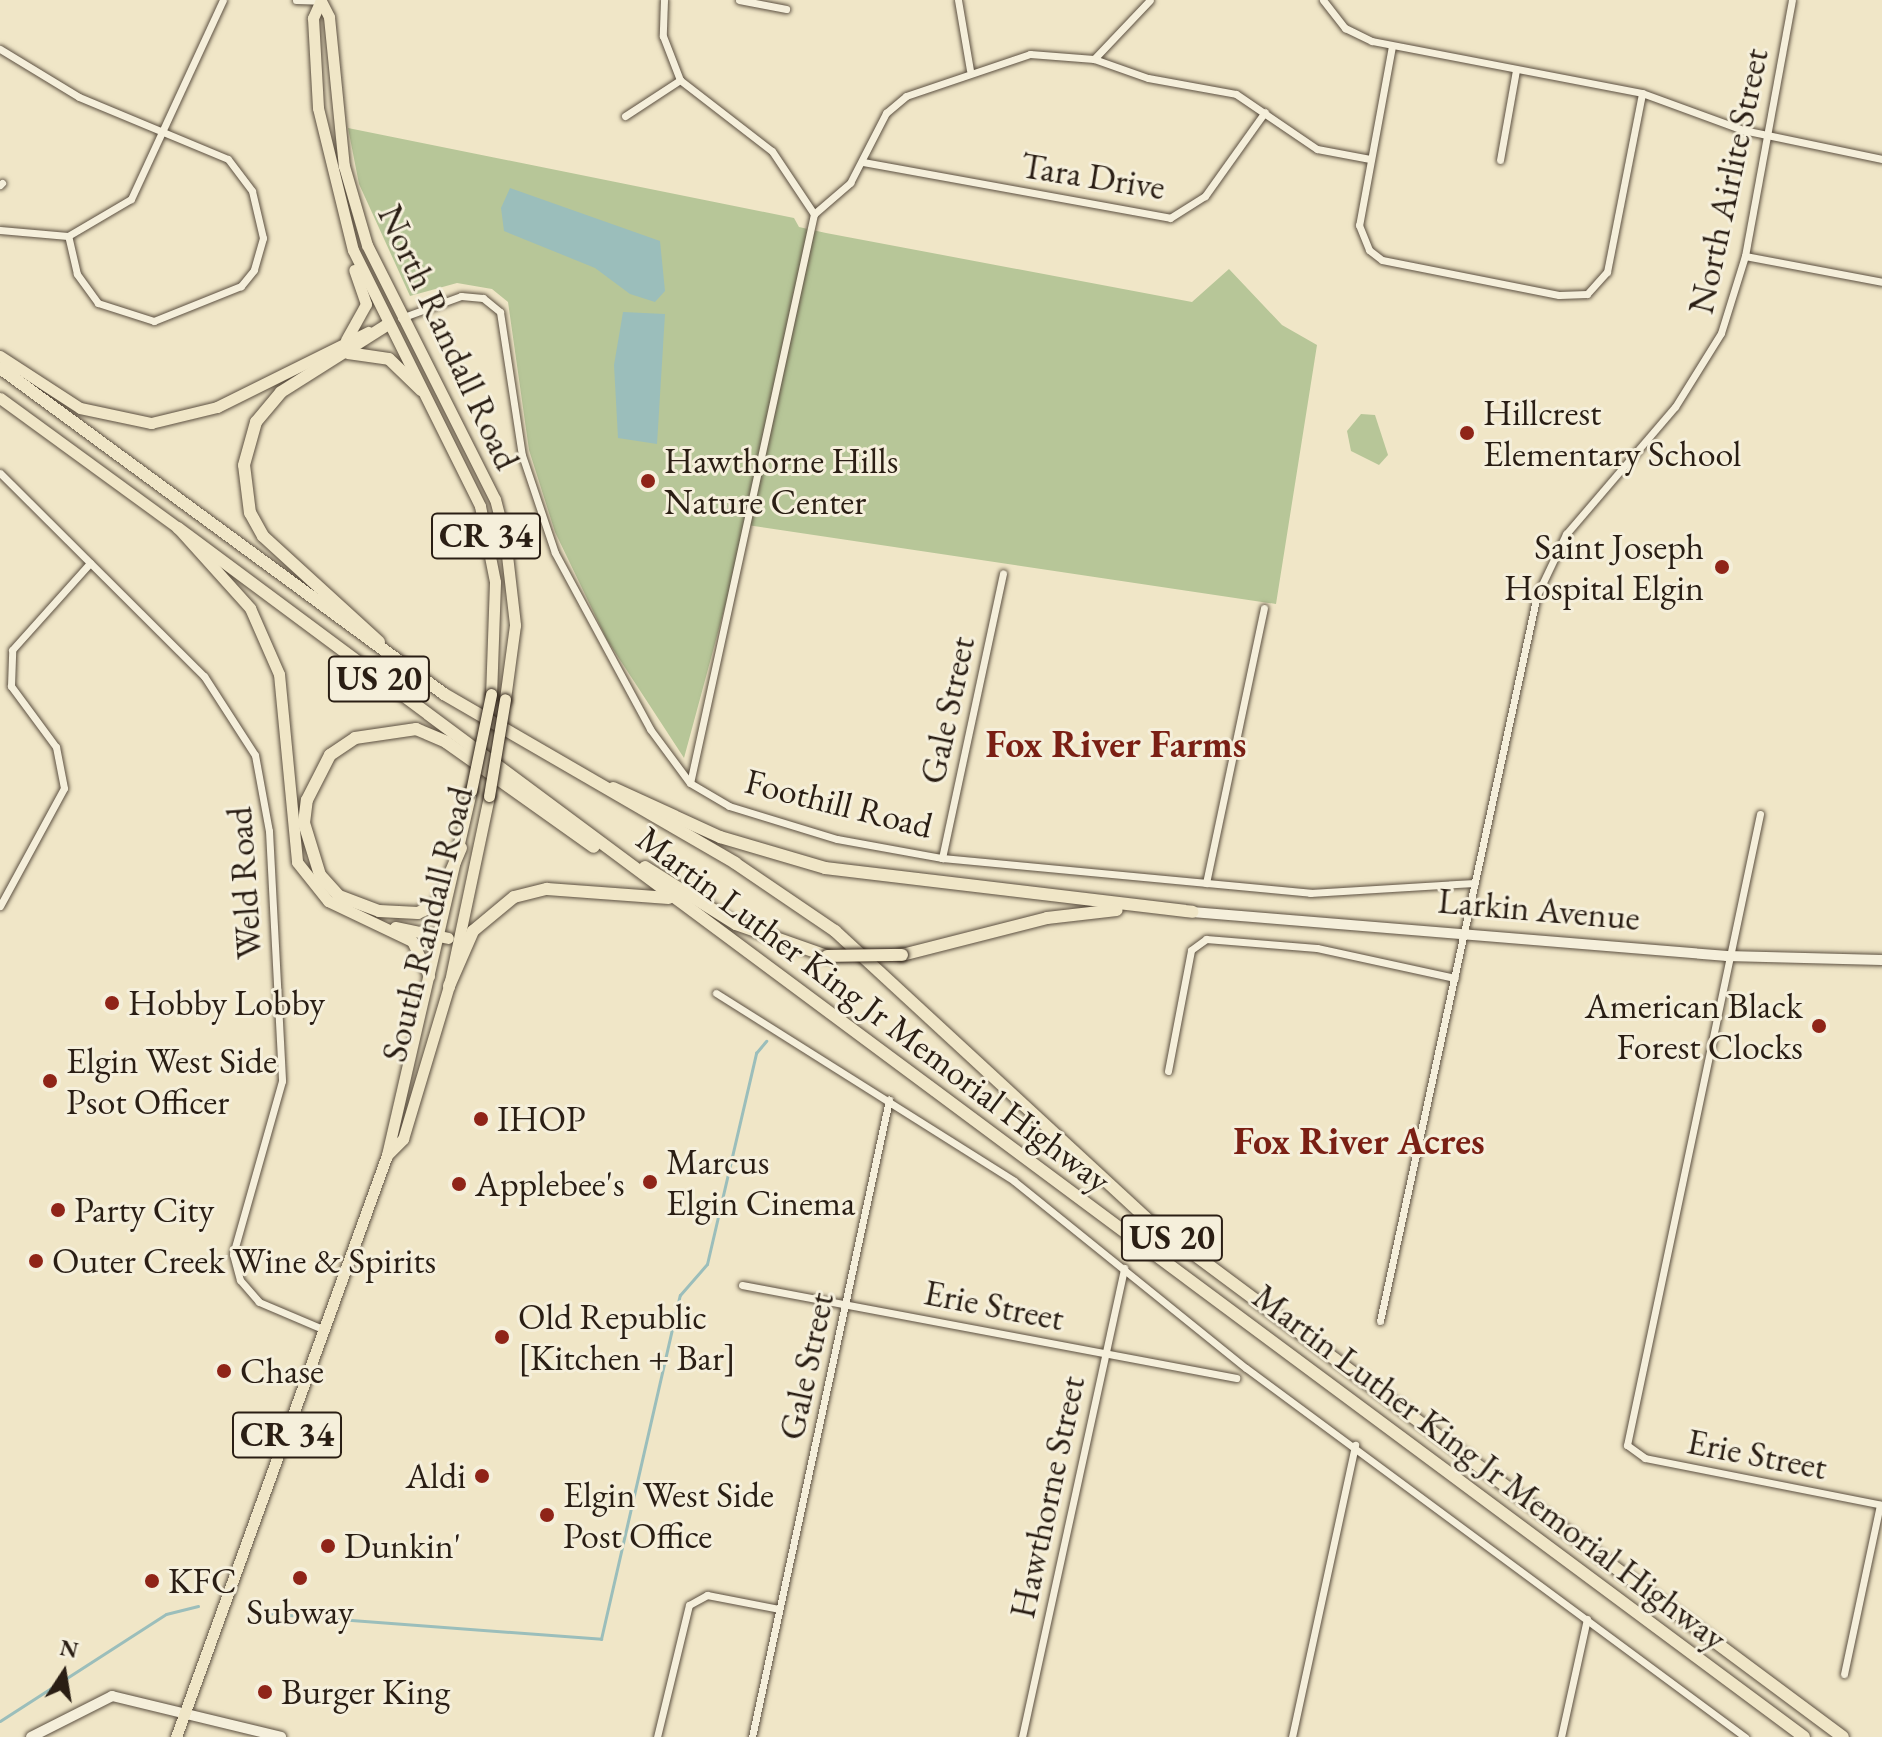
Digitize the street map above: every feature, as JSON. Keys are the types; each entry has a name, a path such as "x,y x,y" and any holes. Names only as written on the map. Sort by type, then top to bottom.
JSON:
{"highway":[{"path":"387,325 346,348 270,403 247,445 245,490 271,545 370,631 390,657"},
{"path":"346,348 389,359 421,390"},
{"name":"US 20","path":"0,368 390,657"},
{"name":"Martin Luther King Jr Memorial Highway","path":"178,528 1804,1737"},
{"name":"Martin Luther King Jr Memorial Highway","path":"390,657 509,737 735,863 835,931 1148,1220 1843,1737"},
{"path":"461,848 437,904 418,913 379,911 339,896 320,875 309,850 307,800 330,755 355,738 416,729 446,742 704,921"},
{"path":"509,737 720,837 811,865 888,880 1192,912"},
{"path":"581,827 736,924 827,956 902,955 1061,916 1192,912"},
{"path":"449,986 473,931 514,897 547,889 669,898"}],"main road":[{"name":"North Randall Road","path":"321,0 313,18 317,97 343,219 387,325 480,506 495,582 491,694"},
{"name":"North Randall Road","path":"321,0 329,17 344,166 367,245 401,318 495,499 505,538 515,625 505,699"},
{"path":"0,356 80,408 151,423 217,407 346,348 366,304 344,244 343,219"},
{"name":"Foothill Road","path":"387,325 401,318"},
{"name":"US 20","path":"0,398 178,528"},
{"path":"178,528 268,636 279,674 297,862 328,901 422,951 429,965 427,1001"},
{"name":"South Randall Road","path":"176,1737 387,1155 442,937 491,694"},
{"name":"South Randall Road","path":"387,1155 403,1139 449,986 489,796 505,699"},
{"name":"Larkin Avenue","path":"1192,912 1465,929 1727,956 1882,960"},
{"path":"363,921 460,940"},
{"path":"31,1737 102,1698 281,1737"}],"street":[{"path":"0,230 68,236 131,199 166,131 223,0"},
{"path":"296,0 321,0"},
{"path":"664,0 663,36 680,80 772,151 814,214"},
{"path":"739,0 786,9"},
{"path":"958,0 970,70"},
{"path":"1094,59 1150,0"},
{"path":"1323,0 1351,33 1392,46 1642,93 1769,137 1882,159"},
{"name":"North Airlite Street","path":"1380,1321 1547,570 1596,494 1706,364 1745,256 1792,0"},
{"path":"1392,46 1370,159 1363,241 1382,260 1559,295 1587,294 1610,261 1642,93"},
{"path":"0,49 79,97 219,153 248,182 263,238 249,278 177,316 134,320 90,295 68,236"},
{"path":"690,783 814,214 834,201 863,162 886,113 916,90 970,70 1030,54 1094,59 1148,78 1236,94 1317,149 1370,159"},
{"path":"1500,160 1516,70"},
{"path":"625,116 680,80"},
{"name":"Tara Drive","path":"863,162 1170,218 1205,196 1265,112"},
{"path":"1745,256 1882,282"},
{"name":"Foothill Road","path":"401,318 461,296 489,300 500,312 519,440 548,536 639,712 690,783 771,821 942,858 1357,894 1422,881 1475,883"},
{"name":"Weld Road","path":"0,473 214,687 243,728 261,773 281,1093 233,1254 240,1280 259,1302 325,1330"},
{"path":"0,906 64,788 56,747 11,686 12,650 90,563"},
{"name":"Gale Street","path":"942,858 1003,573"},
{"path":"1206,883 1264,608"},
{"path":"1727,956 1760,814"},
{"path":"1168,1071 1191,950 1206,939 1317,948 1455,978"},
{"name":"Erie Street","path":"1727,956 1627,1445 1645,1458 1881,1505"},
{"path":"716,993 1014,1181 1355,1445 1745,1737"},
{"name":"Gale Street","path":"752,1737 889,1100"},
{"name":"Hawthorne Street","path":"1022,1737 1124,1268"},
{"name":"Erie Street","path":"742,1285 1236,1378"},
{"path":"1292,1737 1355,1445"},
{"path":"1844,1674 1881,1505"},
{"path":"657,1737 689,1605 707,1595 779,1609"},
{"path":"1561,1737 1587,1619"}],"green space":[{"name":"Hawthorne Hills Nature Center","path":"348,128 794,218 799,227 826,233 1192,302 1229,269 1282,325 1317,345 1276,604 747,525 684,758 607,640 555,532 529,450 508,302 492,289 457,283 410,296 359,184"},
{"path":"1361,414 1375,415 1388,455 1379,465 1351,451 1347,431"}],"water":[{"path":"510,188 660,241 665,291 655,302 630,294 595,268 504,231 501,208"},
{"path":"623,312 665,314 657,444 618,438 614,365"}],"waterway":[{"path":"338,1619 601,1639 680,1295 707,1264 756,1053 766,1041"},
{"path":"0,1721 166,1614 198,1606"},
{"path":"254,1612 324,1618"}],"place":[{"name":"Hillcrest Elementary School","path":"1467,433"},
{"name":"Hawthorne Hills Nature Center","path":"648,481"},
{"name":"Saint Joseph Hospital Elgin","path":"1722,567"},
{"name":"Hobby Lobby","path":"112,1003"},
{"name":"American Black Forest Clocks","path":"1819,1026"},
{"name":"Elgin West Side Psot Officer","path":"50,1081"},
{"name":"IHOP","path":"481,1119"},
{"name":"Marcus Elgin Cinema","path":"650,1182"},
{"name":"Applebee's","path":"459,1184"},
{"name":"Party City","path":"58,1210"},
{"name":"Outer Creek Wine & Spirits","path":"36,1261"},
{"name":"Old Republic [Kitchen + Bar]","path":"502,1337"},
{"name":"Chase","path":"224,1371"},
{"name":"Aldi","path":"482,1476"},
{"name":"Elgin West Side Post Office","path":"547,1515"},
{"name":"Dunkin'","path":"328,1546"},
{"name":"Subway","path":"300,1578"},
{"name":"KFC","path":"152,1581"},
{"name":"Burger King","path":"265,1692"}],"district":[{"name":"Fox River Farms","path":"1116,744"},
{"name":"Fox River Acres","path":"1359,1141"}]}
